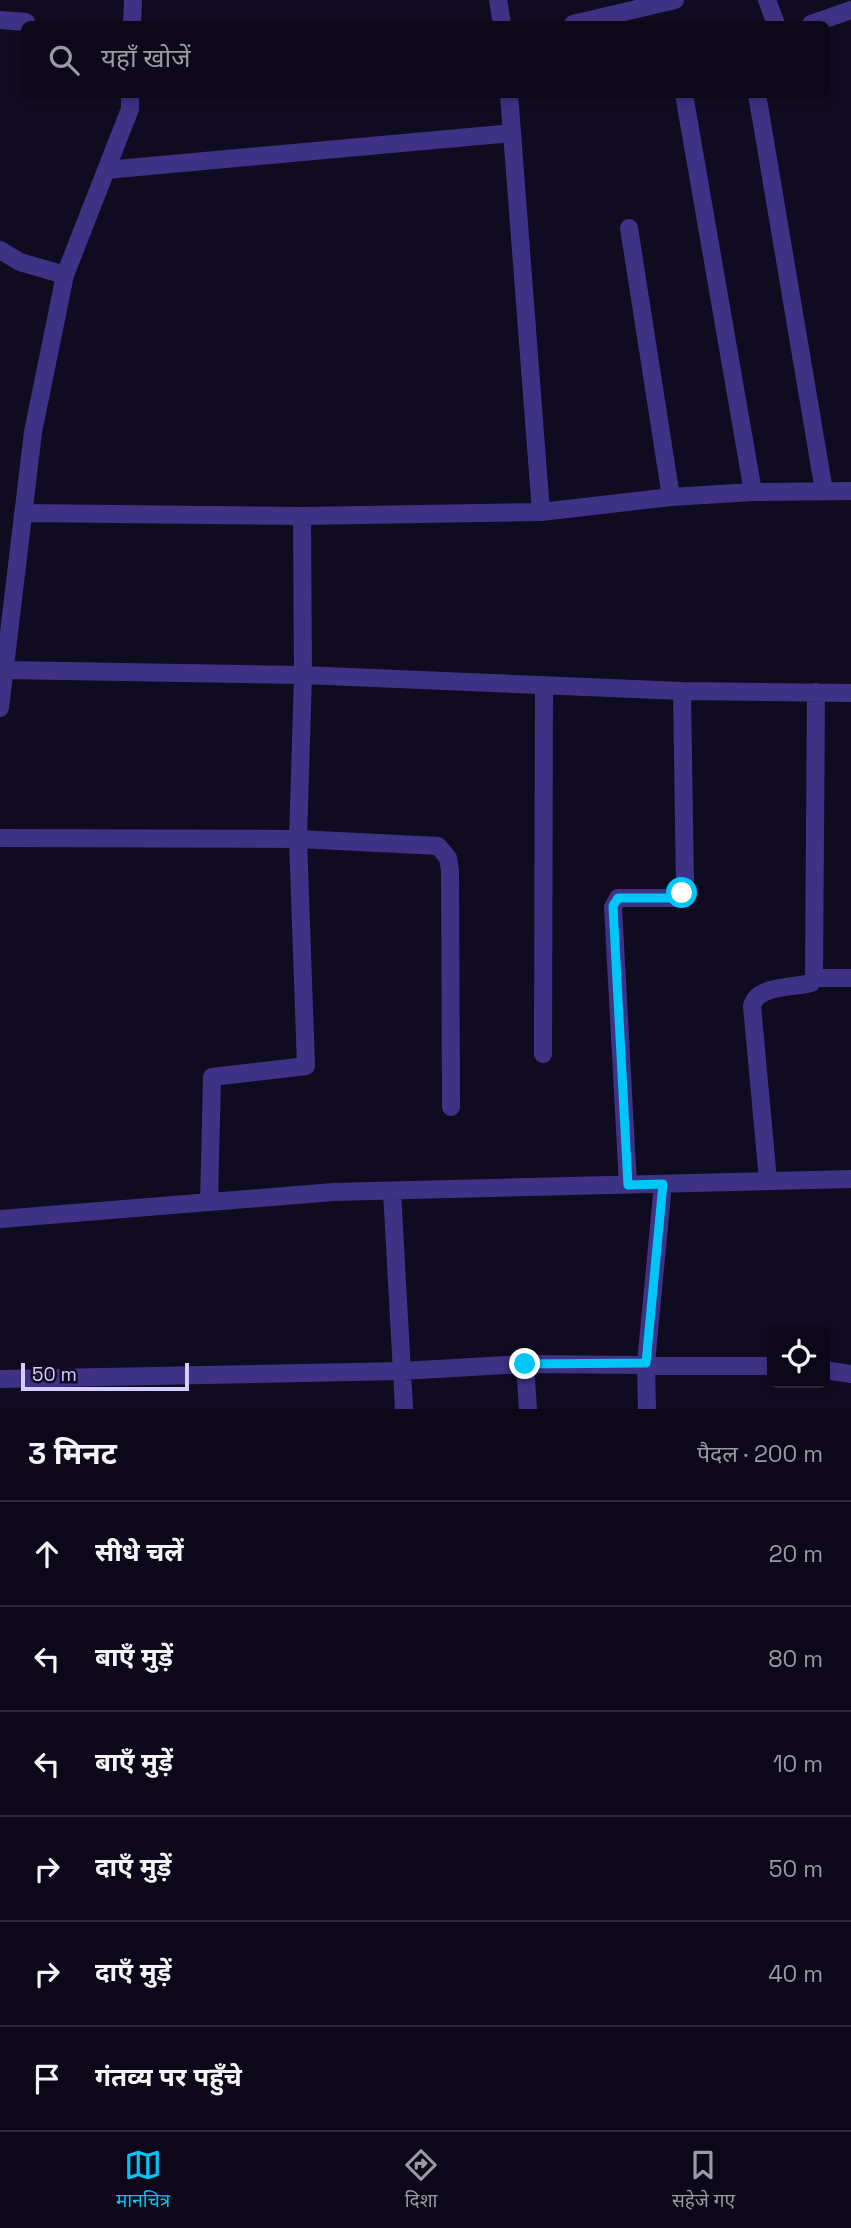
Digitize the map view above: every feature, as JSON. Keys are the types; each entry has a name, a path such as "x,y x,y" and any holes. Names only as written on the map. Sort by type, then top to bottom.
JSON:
{"street":[{"path":"132,21 133,0"},
{"path":"498,0 502,21"},
{"path":"586,21 675,0"},
{"path":"767,0 775,21"},
{"path":"820,21 851,10"},
{"path":"0,20 21,22"},
{"path":"0,708 33,432 65,275 130,109 130,98"},
{"path":"509,98 541,512"},
{"path":"685,98 753,492"},
{"path":"758,98 824,491"},
{"path":"106,170 512,133"},
{"path":"629,228 671,497"},
{"path":"0,250 20,262 65,275"},
{"path":"23,513 302,516 541,512 671,497 753,492 851,491"},
{"path":"209,1202 212,1077 306,1066 298,839 303,675 302,516"},
{"path":"4,670 303,675 682,691 851,693"},
{"path":"543,1054 544,684"},
{"path":"628,1185 613,906 618,898 674,898 682,893 685,886 682,691"},
{"path":"768,1180 752,1006 754,996 759,992 811,983 814,978 816,692"},
{"path":"0,838 298,839 438,846 445,852 450,871 451,1107"},
{"path":"814,978 851,978"},
{"path":"0,1219 392,1191 851,1179"},
{"path":"647,1409 646,1363 663,1184"},
{"path":"392,1191 404,1409"},
{"path":"525,1364 528,1409"},
{"path":"0,1379 402,1371 525,1364 767,1366"},
{"path":"830,1371 851,1374"}],"route":[{"path":"525,1364 646,1363 663,1184 628,1185 613,906 618,898 674,898 682,893"}]}
